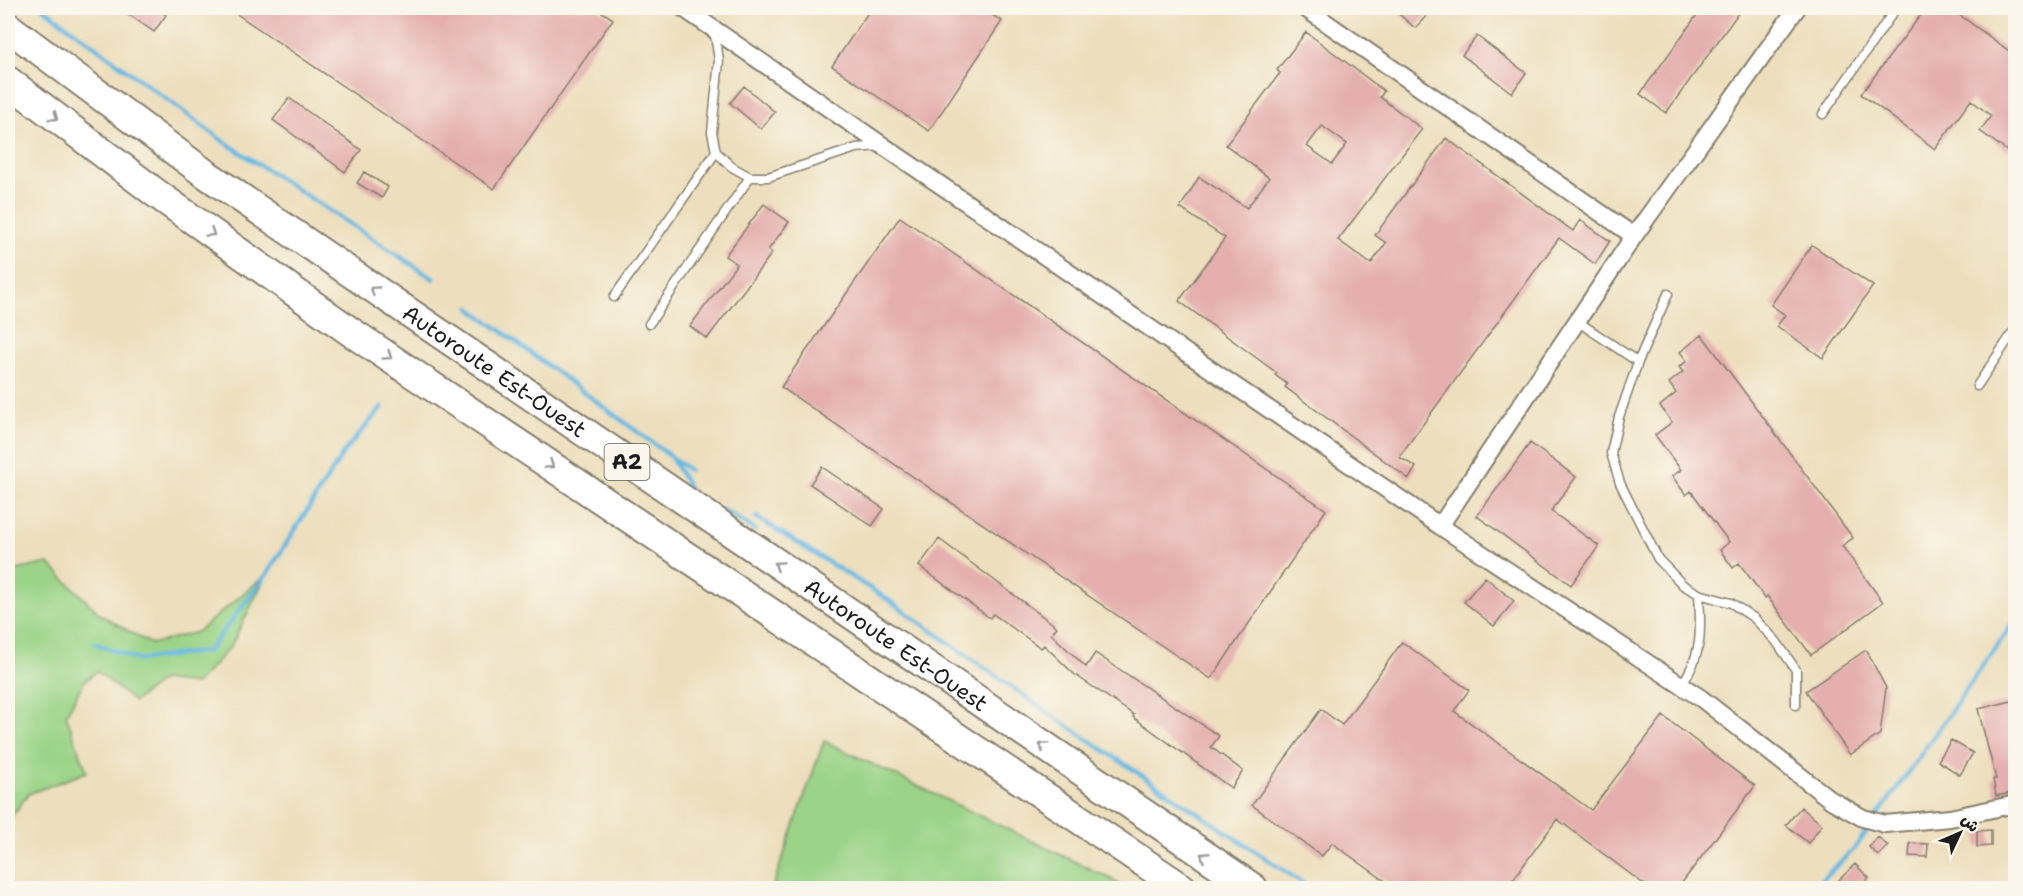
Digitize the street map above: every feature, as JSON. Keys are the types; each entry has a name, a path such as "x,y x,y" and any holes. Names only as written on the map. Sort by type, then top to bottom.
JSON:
{"highway":[{"name":"Autoroute Est-Ouest","path":"8,27 203,172 1253,888"},
{"name":"Autoroute Est-Ouest","path":"8,81 157,194 351,332 1182,888"}],"street":[{"path":"683,8 1440,526 1702,699 1831,800 1863,818 1885,824 1950,818 2016,804"},
{"path":"1305,8 1634,236"},
{"path":"1440,526 1634,236 1797,8"}],"lane":[{"path":"1823,114 1896,8"},
{"path":"714,29 718,60 712,132 716,152 732,167 750,177 768,177 855,148 883,146"},
{"path":"614,297 716,152"},
{"path":"650,324 750,177"},
{"path":"1668,294 1638,362 1619,417 1611,453 1620,483 1658,559 1683,585 1699,594 1731,603 1754,618 1776,641 1796,670 1796,705"},
{"path":"1577,321 1638,362"},
{"path":"1977,386 2016,328"},
{"path":"1681,685 1692,671 1697,654 1701,624 1699,594"}],"green space":[{"path":"48,563 101,615 151,644 197,632 267,574 231,646 196,684 162,680 134,702 97,671 84,682 66,715 87,772 28,794 8,822 8,572"},
{"path":"824,741 1111,879 1125,888 772,888"}],"building":[{"path":"120,8 157,8 166,15 154,32"},
{"path":"228,8 596,8 613,19 494,189"},
{"path":"871,8 981,8 1002,21 929,131 832,66"},
{"path":"1392,8 1434,8 1415,28"},
{"path":"1702,8 1742,8 1666,113 1640,94"},
{"path":"1926,8 1950,8 2016,56 2016,140 2007,151 1980,131 1991,116 1971,100 1935,149 1861,94"},
{"path":"1306,32 1384,91 1380,97 1422,129 1338,240 1371,264 1386,243 1375,235 1446,138 1573,231 1580,220 1610,241 1595,264 1559,238 1399,457 1416,467 1409,479 1285,387 1287,384 1275,375 1277,373 1179,301 1225,238 1180,208 1199,177 1247,208 1269,178 1226,145 1280,73 1277,70","holes":["1322,126 1347,144 1332,164 1307,146"]},
{"path":"1477,36 1526,73 1512,93 1462,55"},
{"path":"744,86 775,112 761,129 730,103"},
{"path":"289,98 361,150 345,172 273,120"},
{"path":"364,172 388,187 382,198 357,183"},
{"path":"764,204 789,222 768,250 772,253 707,339 690,326 737,264 725,256"},
{"path":"900,217 1326,510 1211,679 781,387"},
{"path":"1812,245 1873,286 1823,358 1777,326 1785,315 1771,305"},
{"path":"1702,335 1853,538 1842,546 1883,602 1811,655 1739,563 1733,568 1720,550 1729,542 1691,491 1686,495 1672,476 1681,470 1655,435 1672,422 1660,406 1676,393 1669,383 1683,372 1679,367 1687,361 1680,352"},
{"path":"1530,443 1576,477 1551,511 1599,546 1571,585 1477,516"},
{"path":"822,467 884,509 872,526 810,484"},
{"path":"939,539 1057,627 1051,634 1086,667 1095,653 1219,736 1211,747 1243,771 1231,788 1133,717 1134,715 1074,674 1044,645 1041,648 993,614 990,618 919,566"},
{"path":"1485,577 1514,601 1494,626 1464,602"},
{"path":"1402,642 1469,690 1454,711 1591,810 1663,716 1755,786 1678,888 1649,888 1557,819 1507,888 1395,888 1332,843 1322,856 1252,805 1321,709 1342,725"},
{"path":"1866,650 1886,688 1880,734 1850,755 1806,691"},
{"path":"2016,700 2016,792 1996,796 1993,779 1996,779 1978,709"},
{"path":"1951,740 1973,753 1960,775 1938,761"},
{"path":"1801,807 1822,825 1808,843 1786,825"},
{"path":"1991,830 1991,846 1977,847 1977,831"},
{"path":"1878,837 1888,846 1878,856 1869,847"},
{"path":"1910,843 1928,844 1927,857 1909,856"},
{"path":"1855,864 1869,878 1859,888 1831,888"}],"waterway":[{"path":"43,8 223,141 434,279"},
{"path":"470,308 689,470"},
{"path":"94,643 138,660 208,651 267,574 344,452 382,407"},
{"path":"672,459 689,488"},
{"path":"724,510 755,530"},
{"path":"756,517 884,597 1053,716 1310,888"},
{"path":"1876,818 2016,619"},
{"path":"1813,888 1855,848 1871,825"}]}
